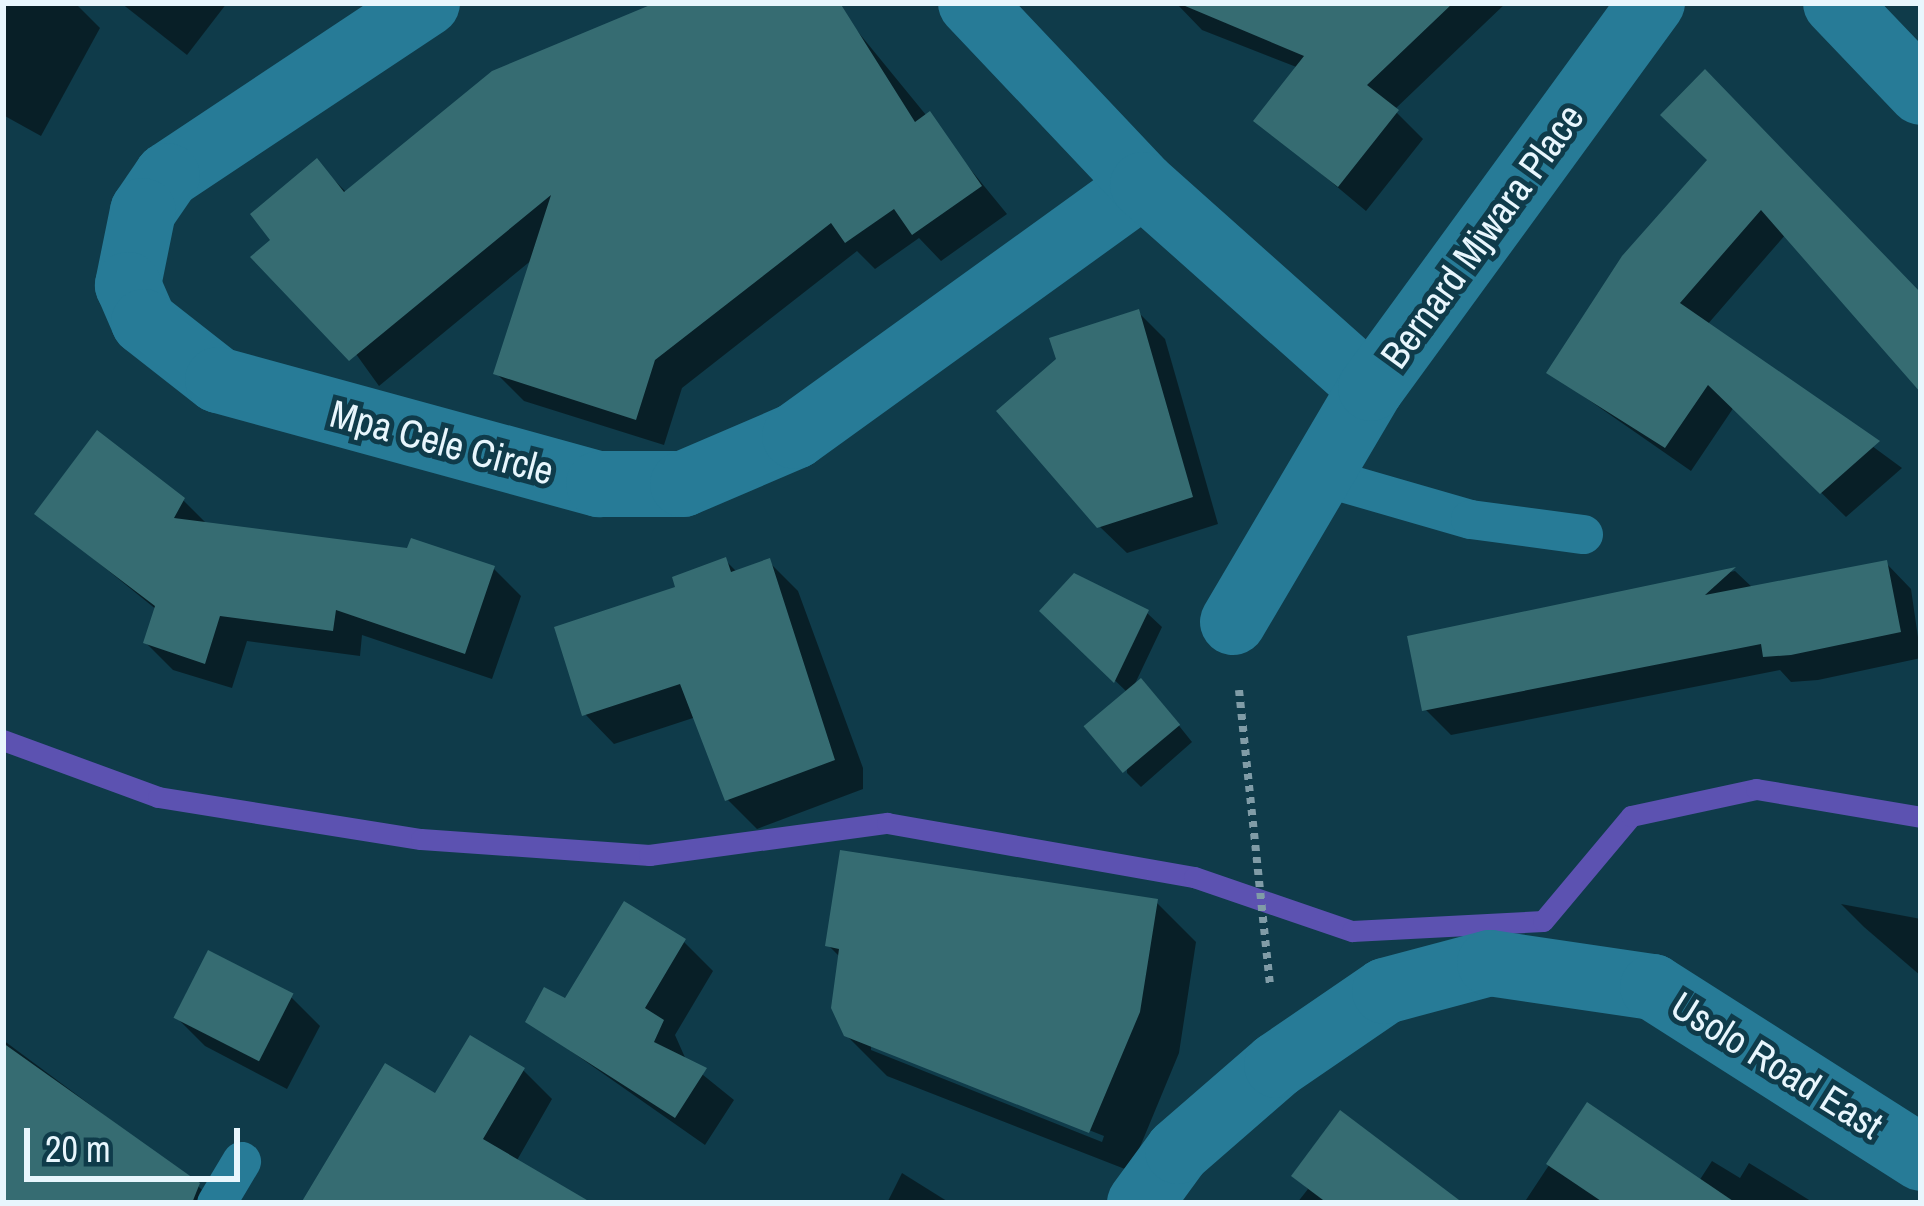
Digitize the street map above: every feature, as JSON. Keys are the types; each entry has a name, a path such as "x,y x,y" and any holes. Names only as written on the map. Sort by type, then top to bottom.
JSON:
{"street":[{"name":"Mpa Cele Circle","path":"428,3 167,176 143,211 128,285 144,322 218,380 599,484 683,484 795,436 1143,185"},
{"path":"971,3 1143,185 1372,388"},
{"name":"Bernard Mjwara Place","path":"1232,622 1372,388 1652,3"},
{"path":"1836,3 1921,92"},
{"name":"Usolo Road East","path":"1140,1203 1178,1151 1277,1065 1385,991 1490,962 1653,987 1921,1158"}],"lane":[{"path":"1321,476 1470,519 1583,534"},
{"path":"216,1203 241,1161"}],"path":[{"path":"1232,622 1267,958"}],"building":[{"path":"655,3 840,3 915,122 930,111 982,186 912,235 894,209 845,243 831,223 655,360 636,420 493,374 551,195 349,361 250,257 270,240 250,214 317,158 344,192 492,71"},
{"path":"1178,3 1453,3 1367,85 1399,110 1338,187 1253,121 1304,56"},
{"path":"1705,69 1921,293 1921,393 1761,210 1680,303 1880,441 1820,494 1708,385 1665,448 1546,373 1622,256 1707,160 1660,115"},
{"path":"1139,309 1193,497 1097,528 996,411 1056,359 1049,338"},
{"path":"97,430 185,498 174,518 407,548 411,538 495,566 465,654 336,610 333,631 220,616 205,664 143,643 155,606 34,514"},
{"path":"726,557 731,572 770,558 835,760 725,801 680,684 582,716 554,627 675,587 672,577"},
{"path":"1887,560 1901,632 1791,655 1763,657 1761,644 1422,711 1407,636 1736,567 1705,595"},
{"path":"1074,573 1149,610 1114,683 1039,611"},
{"path":"1141,678 1180,725 1123,773 1084,726"},
{"path":"840,850 1158,899 1140,1012 1089,1133 844,1036 831,1008 839,949 825,946"},
{"path":"624,901 686,939 645,1008 664,1020 654,1042 707,1068 675,1118 525,1022 544,987 565,998"},
{"path":"208,950 294,994 259,1061 173,1018"},
{"path":"470,1035 525,1068 483,1139 592,1203 301,1203 385,1063 435,1093"},
{"path":"3,1043 200,1183 192,1203 3,1203"},
{"path":"1587,1102 1736,1203 1604,1203 1546,1164"},
{"path":"1340,1110 1463,1203 1327,1203 1291,1176"}],"waterway":[{"path":"3,740 158,797 421,839 649,855 887,823 1194,877 1352,931 1543,921 1631,816 1756,789 1921,817"}]}
